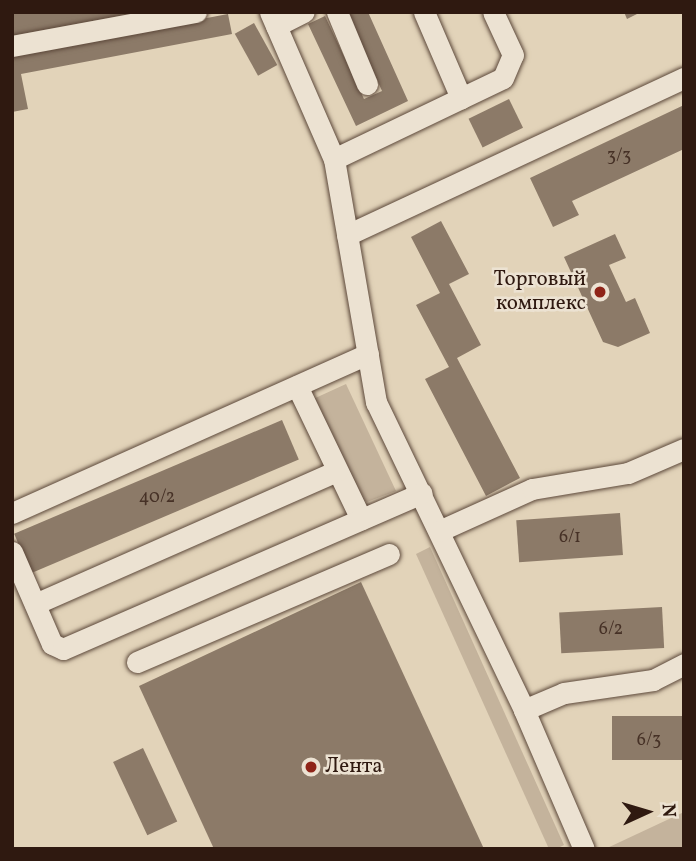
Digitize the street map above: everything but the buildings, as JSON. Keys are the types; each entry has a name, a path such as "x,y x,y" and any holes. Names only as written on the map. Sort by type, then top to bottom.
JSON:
{"street":[{"path":"12,46 195,12"},
{"path":"304,12 273,19 334,159 376,402 524,710 584,849"},
{"path":"337,12 367,84"},
{"path":"425,12 461,98"},
{"path":"334,159 503,78 513,55 493,12"},
{"path":"347,235 684,78"},
{"path":"12,513 368,354"},
{"path":"297,386 361,519"},
{"path":"439,531 532,489 628,473 684,449"},
{"path":"35,604 337,471"},
{"path":"12,552 52,644 63,649 421,494"},
{"path":"137,662 389,554"},
{"path":"524,710 565,693 653,680 684,664"}],"shaded area":[{"path":"346,384 396,491 367,502 357,497 311,400"},
{"path":"430,547 564,845 556,849 549,849 416,554"},
{"path":"684,812 684,849 605,849"}],"place":[{"name":"Торговый комплекс","path":"600,292"},
{"name":"Лента","path":"311,767"}]}
